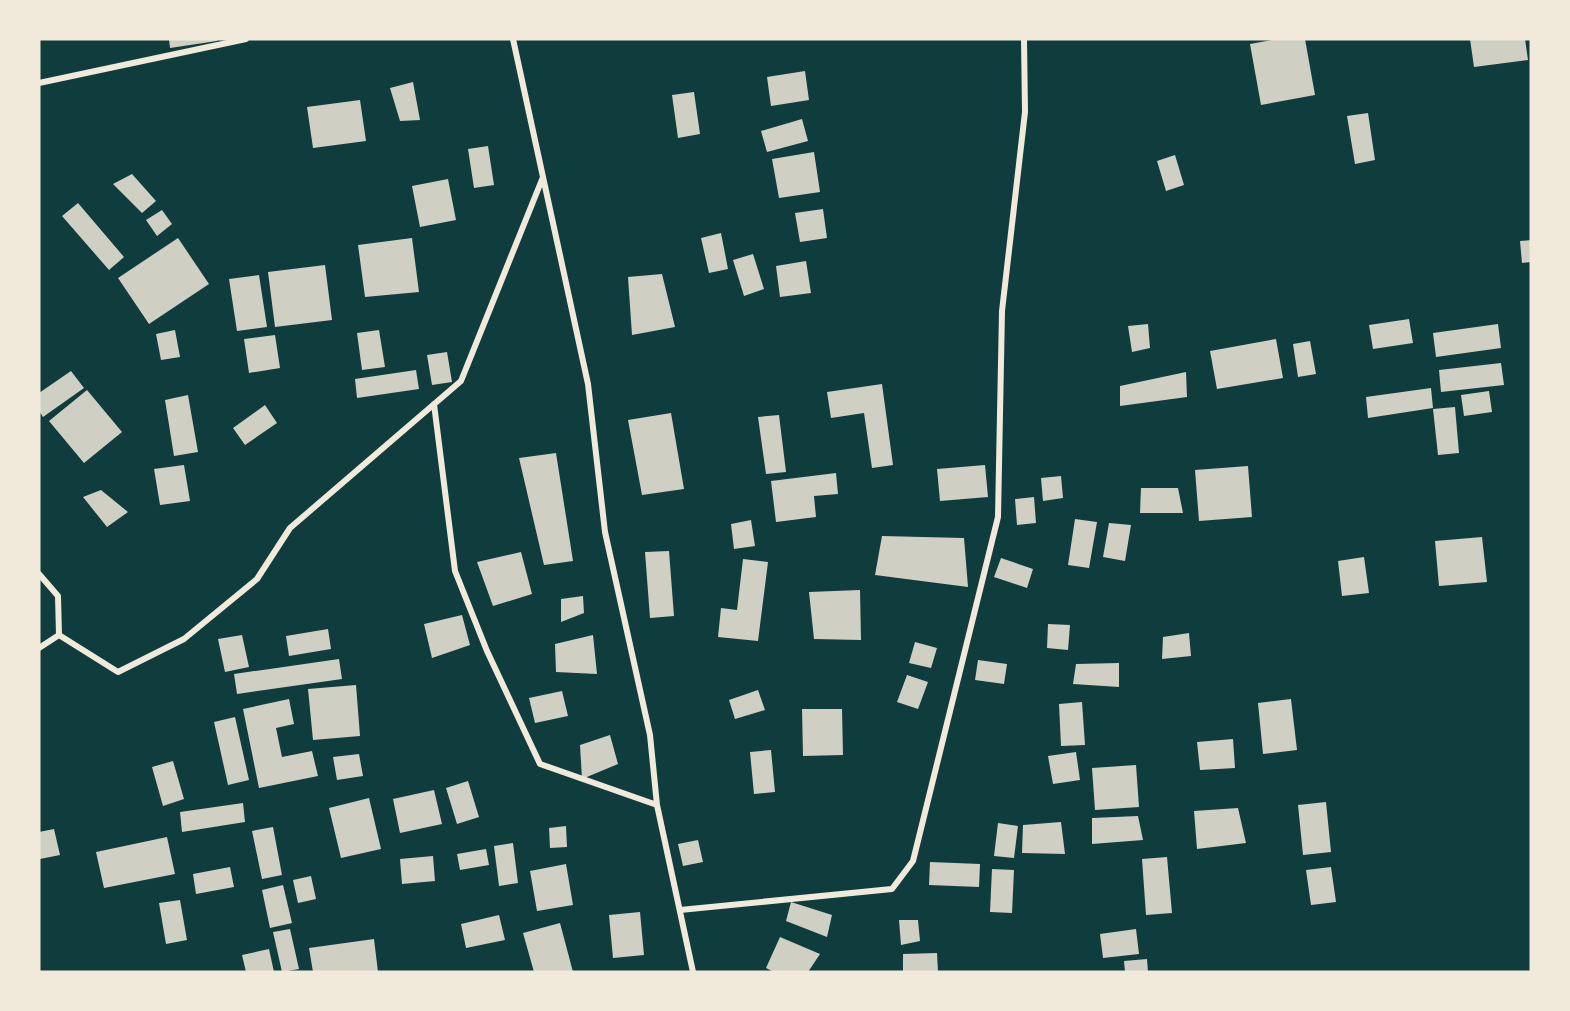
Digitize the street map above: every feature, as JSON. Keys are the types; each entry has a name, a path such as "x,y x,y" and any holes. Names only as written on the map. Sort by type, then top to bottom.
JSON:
{"street":[{"path":"39,83 246,39"},
{"path":"513,39 588,384 605,532 650,735 657,805 693,972"},
{"path":"680,910 892,889 913,861 998,517 1002,311 1025,112 1024,39"},
{"path":"59,635 118,672 184,639 257,579 290,528 461,381 543,177"},
{"path":"434,404 455,571 487,651 540,764 657,805"},
{"path":"39,574 58,596 59,635"},
{"path":"39,648 59,635"}],"building":[{"path":"169,39 217,39 217,41 170,48"},
{"path":"1277,39 1305,39 1315,95 1261,105 1250,44"},
{"path":"1470,39 1525,39 1528,60 1474,67"},
{"path":"805,71 809,100 771,106 767,77"},
{"path":"413,82 420,120 400,121 390,88"},
{"path":"694,92 700,134 678,138 672,95"},
{"path":"360,100 366,141 313,148 307,107"},
{"path":"1368,113 1375,160 1355,164 1347,116"},
{"path":"802,119 808,141 767,152 761,131"},
{"path":"488,146 494,185 474,188 468,149"},
{"path":"814,152 820,192 779,198 772,159"},
{"path":"1175,155 1184,185 1166,191 1157,161"},
{"path":"132,174 156,201 142,213 113,184"},
{"path":"448,179 456,220 420,227 412,186"},
{"path":"78,203 124,257 109,270 62,216"},
{"path":"823,209 827,238 800,242 795,213"},
{"path":"162,210 172,224 157,236 146,220"},
{"path":"721,233 728,269 709,273 701,238"},
{"path":"178,238 209,284 149,324 118,278"},
{"path":"412,238 419,292 365,297 358,245"},
{"path":"1531,240 1531,262 1522,263 1520,241"},
{"path":"753,254 764,289 744,296 733,260"},
{"path":"806,261 811,293 780,297 776,266"},
{"path":"325,265 332,320 275,327 268,272"},
{"path":"662,274 675,327 632,335 628,277"},
{"path":"259,275 267,327 237,331 229,279"},
{"path":"1409,319 1413,343 1373,349 1369,325"},
{"path":"1148,324 1150,348 1132,352 1128,326"},
{"path":"1498,324 1501,348 1436,357 1433,333"},
{"path":"175,330 180,357 161,360 156,334"},
{"path":"379,330 385,367 362,370 357,333"},
{"path":"275,335 280,368 249,373 244,339"},
{"path":"1276,339 1283,378 1217,389 1210,351"},
{"path":"1310,341 1316,374 1298,377 1293,344"},
{"path":"447,352 452,382 432,385 427,355"},
{"path":"1501,363 1504,385 1441,392 1439,370"},
{"path":"416,370 419,389 357,398 355,379"},
{"path":"71,371 84,388 43,417 39,411 39,393"},
{"path":"1186,372 1187,397 1120,406 1120,386"},
{"path":"882,384 893,465 872,468 864,413 831,418 827,392"},
{"path":"1431,388 1433,408 1368,418 1366,397"},
{"path":"87,390 122,432 84,463 49,421"},
{"path":"1489,391 1492,412 1464,416 1461,395"},
{"path":"188,395 198,452 174,456 165,400"},
{"path":"265,405 277,423 245,445 233,428"},
{"path":"1455,407 1459,453 1438,455 1433,409"},
{"path":"671,413 684,489 642,495 628,420"},
{"path":"779,415 786,472 766,474 758,417"},
{"path":"556,453 573,561 544,565 519,458"},
{"path":"184,465 190,501 160,505 154,469"},
{"path":"985,465 988,497 940,501 937,469"},
{"path":"1248,466 1252,517 1199,521 1195,470"},
{"path":"836,473 838,494 814,496 816,517 776,522 771,481"},
{"path":"1061,476 1063,498 1043,501 1041,478"},
{"path":"1141,488 1178,488 1183,513 1140,513"},
{"path":"101,490 128,512 107,527 83,497"},
{"path":"1034,497 1036,523 1017,525 1015,499"},
{"path":"1075,519 1097,522 1089,568 1068,565"},
{"path":"751,520 755,546 734,549 731,524"},
{"path":"1109,523 1131,525 1125,561 1103,557"},
{"path":"882,536 964,538 968,587 875,575"},
{"path":"1482,537 1487,582 1439,586 1435,541"},
{"path":"669,551 674,616 650,618 645,552"},
{"path":"521,552 532,594 493,606 477,562"},
{"path":"1364,557 1369,593 1342,596 1338,561"},
{"path":"1001,558 1033,569 1027,588 994,577"},
{"path":"743,559 768,562 758,641 718,637 721,608 737,610"},
{"path":"860,590 861,640 814,639 809,592"},
{"path":"583,596 584,613 561,622 561,599"},
{"path":"462,615 470,645 432,658 424,624"},
{"path":"1048,624 1070,625 1068,650 1047,648"},
{"path":"328,629 331,649 289,656 286,636"},
{"path":"1189,633 1191,656 1162,659 1163,637"},
{"path":"242,635 249,667 225,672 218,639"},
{"path":"593,635 597,674 556,672 555,644"},
{"path":"915,642 937,648 931,668 909,663"},
{"path":"339,659 342,679 237,694 234,674"},
{"path":"978,660 1007,664 1004,684 975,680"},
{"path":"1119,663 1119,687 1073,684 1076,664"},
{"path":"907,675 928,682 918,709 897,702"},
{"path":"356,685 360,736 313,740 308,689"},
{"path":"758,690 765,710 735,719 729,700"},
{"path":"562,691 568,716 535,723 529,698"},
{"path":"289,699 294,724 276,728 282,757 312,751 318,776 259,788 243,709"},
{"path":"1291,699 1297,750 1263,754 1258,703"},
{"path":"1082,702 1085,745 1061,746 1059,704"},
{"path":"802,709 842,709 843,755 803,756"},
{"path":"235,717 249,780 228,785 214,722"},
{"path":"610,735 618,764 582,779 580,745"},
{"path":"1233,739 1235,768 1200,770 1197,742"},
{"path":"771,750 775,792 754,794 750,752"},
{"path":"1076,752 1080,780 1053,784 1048,756"},
{"path":"359,754 363,776 337,780 333,757"},
{"path":"173,761 184,799 163,806 152,767"},
{"path":"1136,765 1139,807 1095,810 1092,768"},
{"path":"468,781 479,817 457,824 446,788"},
{"path":"434,790 442,824 400,833 393,799"},
{"path":"369,798 381,849 341,858 329,808"},
{"path":"1326,802 1331,852 1303,855 1298,805"},
{"path":"243,803 245,822 182,832 180,812"},
{"path":"1238,808 1246,843 1197,849 1194,811"},
{"path":"1138,816 1143,840 1092,844 1092,818"},
{"path":"1061,822 1065,854 1022,853 1023,825"},
{"path":"998,823 1018,826 1014,858 994,856"},
{"path":"566,826 567,847 550,848 549,828"},
{"path":"273,827 282,875 262,879 252,831"},
{"path":"54,829 60,855 40,859 39,832"},
{"path":"167,837 175,874 104,888 96,852"},
{"path":"698,840 703,862 683,866 678,844"},
{"path":"513,843 518,883 499,886 494,846"},
{"path":"486,849 489,865 460,870 457,854"},
{"path":"433,856 435,881 402,884 400,859"},
{"path":"1167,857 1172,913 1146,915 1142,859"},
{"path":"930,862 980,864 979,887 929,885"},
{"path":"566,864 573,905 537,911 530,871"},
{"path":"230,867 234,887 196,894 193,874"},
{"path":"1331,867 1336,902 1311,905 1306,870"},
{"path":"992,869 1014,870 1012,913 990,912"},
{"path":"311,876 316,899 298,903 293,880"},
{"path":"283,885 292,923 270,928 262,890"},
{"path":"180,900 187,940 166,944 159,903"},
{"path":"791,902 832,915 827,937 786,921"},
{"path":"640,912 644,955 613,958 609,915"},
{"path":"499,915 505,940 466,948 461,924"},
{"path":"899,920 918,920 920,941 901,945"},
{"path":"560,923 573,972 534,972 523,933"},
{"path":"290,929 299,969 282,972 273,932"},
{"path":"1136,929 1139,954 1103,958 1100,934"},
{"path":"780,937 820,954 808,972 774,972 766,968"},
{"path":"374,939 378,972 313,972 309,948"},
{"path":"269,949 274,972 246,972 242,955"},
{"path":"937,953 938,972 903,972 903,954"},
{"path":"1147,959 1148,972 1125,972 1124,961"}]}
